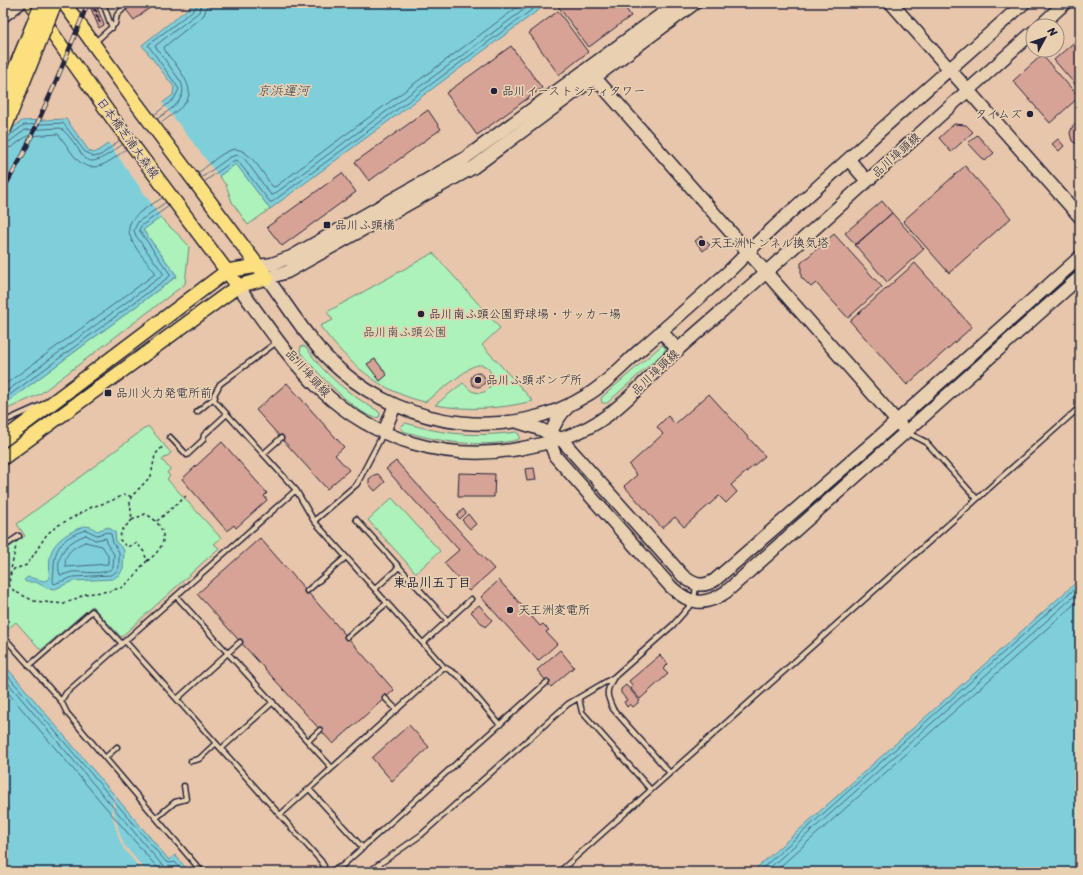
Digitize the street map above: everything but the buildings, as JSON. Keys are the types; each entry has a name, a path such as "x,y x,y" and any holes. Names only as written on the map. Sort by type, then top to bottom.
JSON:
{"highway":[{"path":"3,100 43,3"},
{"path":"3,130 54,3"}],"main road":[{"name":"日本橋芝浦大森線","path":"31,3 113,119 238,286"},
{"path":"3,458 238,286 267,278 136,103 64,3"},
{"path":"6,437 227,271 258,266"}],"street":[{"path":"3,16 20,3"},
{"path":"267,278 288,272 462,175 489,157 677,3"},
{"path":"258,266 272,264 291,257 452,166 695,3"},
{"path":"891,3 1080,217"},
{"name":"品川埠頭線","path":"267,278 320,349 339,369 375,395 395,405 428,417 453,422 479,424 516,422 548,414 575,402 590,393 661,331 1024,3"},
{"path":"1049,18 1065,3"},
{"name":"品川埠頭線","path":"238,286 279,341 319,388 338,405 384,432 407,442 430,449 474,453 496,453 579,432 608,416 678,350 1025,39"},
{"path":"591,74 906,432"},
{"path":"849,160 868,181"},
{"path":"516,422 540,429 554,438 680,572 696,585 703,586 715,580 1080,257"},
{"path":"575,402 565,410 558,419 554,438 555,456 679,595 694,601 710,600 726,592 1080,277"},
{"path":"661,331 678,350"},
{"path":"384,432 395,405"}],"lane":[{"path":"103,3 112,28"},
{"path":"94,43 112,28 118,15 125,7"},
{"path":"279,341 220,384 214,395 216,401 296,490 314,521 444,667 458,676 500,725"},
{"path":"3,422 66,393"},
{"path":"198,412 215,397"},
{"path":"559,872 1080,407"},
{"path":"170,437 187,455 203,440 204,435 227,414"},
{"path":"314,521 357,484 384,432"},
{"path":"906,432 926,442 977,500"},
{"path":"263,454 281,438"},
{"path":"61,701 66,693 296,490"},
{"path":"356,519 447,620"},
{"path":"3,547 19,536"},
{"path":"307,591 346,557"},
{"path":"375,589 399,567"},
{"path":"368,872 421,835 568,704 579,699 614,677 673,625 694,601 696,585"},
{"path":"176,596 332,768"},
{"path":"423,643 471,599"},
{"path":"347,637 387,602"},
{"path":"29,666 92,611 124,642 177,699 321,861 324,866 324,872"},
{"path":"3,636 61,701 67,713 202,872"},
{"path":"177,699 240,642"},
{"path":"280,815 444,667"},
{"path":"614,677 607,688 608,697 613,709 670,773"},
{"path":"329,872 342,866 547,682"},
{"path":"385,698 397,710"},
{"path":"579,699 582,712 651,790"},
{"path":"221,749 273,702"},
{"path":"308,741 320,730"},
{"path":"191,761 199,758 216,743"},
{"path":"105,758 117,748"},
{"path":"156,818 175,802 186,799 184,786"},
{"path":"309,789 362,848"}],"path":[{"path":"95,3 94,6 99,24"},
{"path":"132,520 130,503 131,497 151,476 154,455 164,445"},
{"path":"10,575 14,569 27,565 47,534 57,526 92,506 112,501 126,494 131,497"},
{"path":"157,521 186,496"},
{"path":"19,536 9,585 14,592 34,601 64,604 86,594 110,592 123,587 136,575 139,569 147,561 159,549 163,543 163,536 157,521 145,514 132,520 121,531 120,540 127,547 137,543 144,552 147,561"}],"green space":[{"path":"236,163 270,209 248,225 232,202 226,185 219,176"},
{"path":"160,217 189,246 185,284 40,394 3,411 3,405 177,276 143,230"},
{"name":"品川南ふ頭公園野球場・サッカー場","path":"433,253 500,328 482,345 533,401 509,406 484,408 460,408 435,405 463,383 470,390 475,392 483,392 488,389 491,384 492,377 490,371 486,366 479,365 470,368 425,402 409,397 393,391 366,374 341,352 320,326 333,320 327,312"},
{"path":"662,345 666,348 664,352 607,403 602,403 601,398"},
{"path":"301,346 306,347 321,367 338,384 378,411 380,414 379,417 371,416 361,411 337,392 300,352"},
{"path":"406,423 433,430 461,434 502,434 516,432 519,434 520,438 514,441 480,444 454,442 428,438 403,431 401,426"},
{"path":"148,426 171,453 162,460 170,469 167,473 170,476 167,479 221,538 214,544 219,548 121,637 92,606 41,650 16,622 3,633 3,552 25,536 17,524"},
{"path":"392,498 440,551 416,573 368,520"}],"water":[{"name":"京浜運河","path":"195,3 548,3 270,209 236,164 143,230 177,276 3,405 3,135 22,121 66,119 89,151 94,153 98,151 173,95 174,87 142,45"},
{"path":"85,526 91,527 97,531 108,527 115,532 116,542 124,550 123,568 120,574 113,579 73,581 55,589 47,588 36,582 26,582 24,580 28,577 44,581 49,579 50,557 55,546 63,537"},
{"path":"1080,579 1080,872 752,872"},
{"path":"3,663 169,860 175,855 189,872 3,872"}],"pier":[{"path":"161,101 220,178 162,219 108,142"},
{"path":"114,793 116,796 114,813 124,845 147,872 143,872 124,849 119,839 112,814"}],"railway":[{"path":"3,190 24,153 55,84 88,3"}],"place":[{"name":"品川イーストシティタワー","path":"494,91"},
{"name":"タイムズ","path":"1030,114"},
{"name":"品川ふ頭橋","path":"327,225"},
{"name":"天王洲トンネル換気塔","path":"702,243"},
{"name":"品川南ふ頭公園野球場・サッカー場","path":"421,314"},
{"name":"品川ふ頭ポンプ所","path":"478,380"},
{"name":"品川火力発電所前","path":"108,393"},
{"name":"天王洲変電所","path":"510,610"}],"district":[{"name":"東品川五丁目","path":"432,582"}],"park label":[{"name":"品川南ふ頭公園","path":"405,332"}]}
